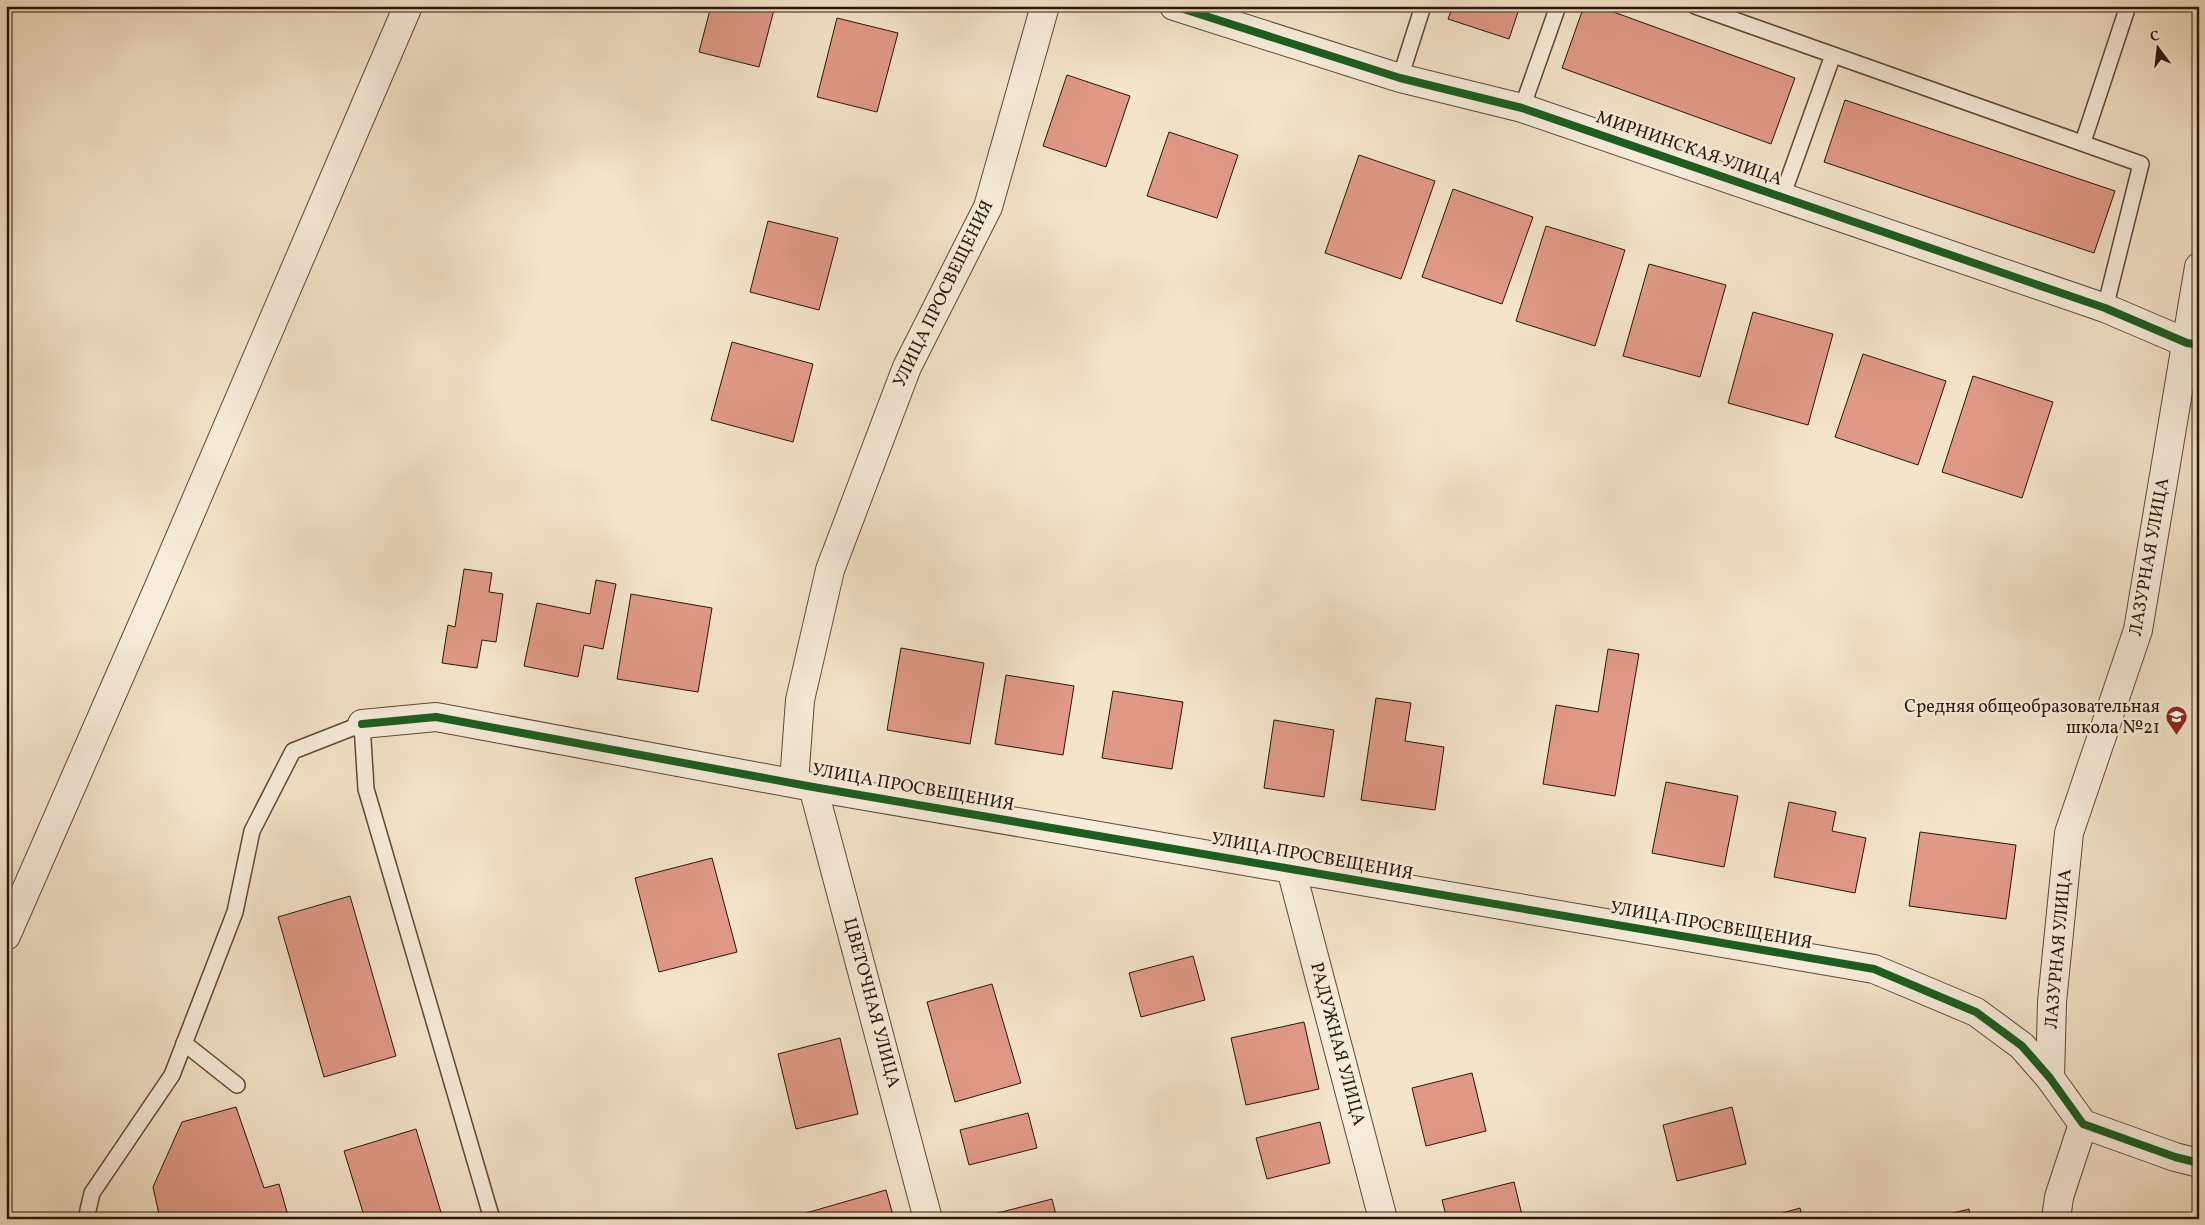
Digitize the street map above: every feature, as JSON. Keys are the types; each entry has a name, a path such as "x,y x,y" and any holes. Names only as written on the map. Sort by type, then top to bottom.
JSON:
{"street":[{"path":"6,936 157,591 408,6"},
{"name":"УЛИЦА ПРОСВЕЩЕНИЯ","path":"804,785 800,700 830,570 906,367 988,207 1045,6"},
{"name":"МИРНИНСКАЯ УЛИЦА","path":"1174,6 1400,78 1522,108 2105,308 2193,344"},
{"name":"ЛАЗУРНАЯ УЛИЦА","path":"2050,1078 2052,1002 2069,832 2138,630 2193,344 2199,267"},
{"name":"УЛИЦА ПРОСВЕЩЕНИЯ","path":"362,724 436,718 804,785 1874,969 1976,1012 2022,1046 2050,1078 2083,1124"},
{"name":"ЦВЕТОЧНАЯ УЛИЦА","path":"804,785 928,1219"},
{"name":"РАДУЖНАЯ УЛИЦА","path":"1292,869 1383,1219"},
{"path":"2056,1219 2059,1197 2083,1124 2175,1157 2199,1163"}],"lane":[{"path":"1400,78 1422,6"},
{"path":"1522,108 1558,6"},
{"path":"1695,6 2141,164 2105,308"},
{"path":"2083,142 2128,6"},
{"path":"1782,197 1833,54"},
{"path":"86,1219 92,1193 172,1075 235,912 252,832 292,751 362,724 366,789 492,1219"},
{"path":"184,1043 238,1085"}],"building":[{"path":"711,6 775,6 759,67 699,52"},
{"path":"1453,6 1520,6 1509,39 1448,19"},
{"path":"1584,6 1597,6 1795,78 1771,144 1562,68"},
{"path":"837,18 898,33 877,112 817,97"},
{"path":"1067,75 1130,96 1106,167 1043,146"},
{"path":"1845,100 2115,191 2094,253 1824,162"},
{"path":"1169,132 1238,155 1217,218 1147,196"},
{"path":"1359,155 1435,181 1401,279 1325,253"},
{"path":"1453,189 1533,217 1502,304 1422,277"},
{"path":"768,221 838,238 819,310 750,292"},
{"path":"1546,226 1625,250 1595,346 1516,321"},
{"path":"1649,264 1726,285 1700,377 1623,356"},
{"path":"1753,312 1833,334 1808,425 1728,403"},
{"path":"732,342 813,364 793,442 711,420"},
{"path":"1863,354 1946,381 1918,465 1835,437"},
{"path":"1973,376 2053,402 2022,498 1942,472"},
{"path":"464,569 492,573 489,592 503,594 496,642 482,640 477,668 442,663 448,625 455,627"},
{"path":"596,580 616,584 603,649 584,645 578,677 524,666 537,603 590,614"},
{"path":"631,594 712,608 698,692 617,679"},
{"path":"901,648 984,663 970,744 887,730"},
{"path":"1608,649 1639,654 1615,796 1543,784 1556,705 1598,712"},
{"path":"1006,675 1074,686 1063,755 995,744"},
{"path":"1113,691 1183,702 1172,769 1102,758"},
{"path":"1376,698 1411,703 1405,741 1444,747 1435,810 1361,800"},
{"path":"1274,720 1334,730 1324,797 1264,788"},
{"path":"1666,782 1738,796 1724,867 1652,853"},
{"path":"1789,802 1836,812 1832,831 1866,838 1855,893 1774,877"},
{"path":"1920,832 2016,845 2006,919 1909,906"},
{"path":"712,858 737,952 659,972 635,878"},
{"path":"350,896 396,1056 324,1077 278,917"},
{"path":"1193,956 1205,1000 1141,1017 1129,973"},
{"path":"992,984 1021,1083 955,1102 927,1002"},
{"path":"1304,1022 1319,1089 1246,1105 1231,1038"},
{"path":"840,1038 858,1114 796,1129 778,1054"},
{"path":"1472,1073 1486,1131 1426,1146 1412,1088"},
{"path":"236,1107 264,1188 279,1184 289,1219 160,1219 153,1187 182,1122"},
{"path":"1732,1107 1746,1164 1677,1181 1663,1125"},
{"path":"1028,1113 1037,1148 969,1165 960,1130"},
{"path":"1320,1122 1330,1163 1267,1179 1256,1138"},
{"path":"416,1129 443,1219 365,1219 344,1151"},
{"path":"1514,1182 1523,1219 1447,1219 1442,1200"},
{"path":"886,1190 894,1219 785,1219"},
{"path":"1052,1199 1057,1219 991,1219 990,1215"},
{"path":"1800,1208 1803,1219 1761,1219"},
{"path":"1969,1209 1971,1219 1930,1219"}],"cycle path":[{"path":"1174,6 1400,78 1522,108 2105,308 2187,343 2199,345"},
{"path":"362,724 436,717 813,787 1874,969 1976,1012 2022,1046 2050,1078 2083,1124 2175,1157 2199,1163"}],"place":[{"name":"Средняя общеобразовательная школа №21","path":"2176,736"}]}
